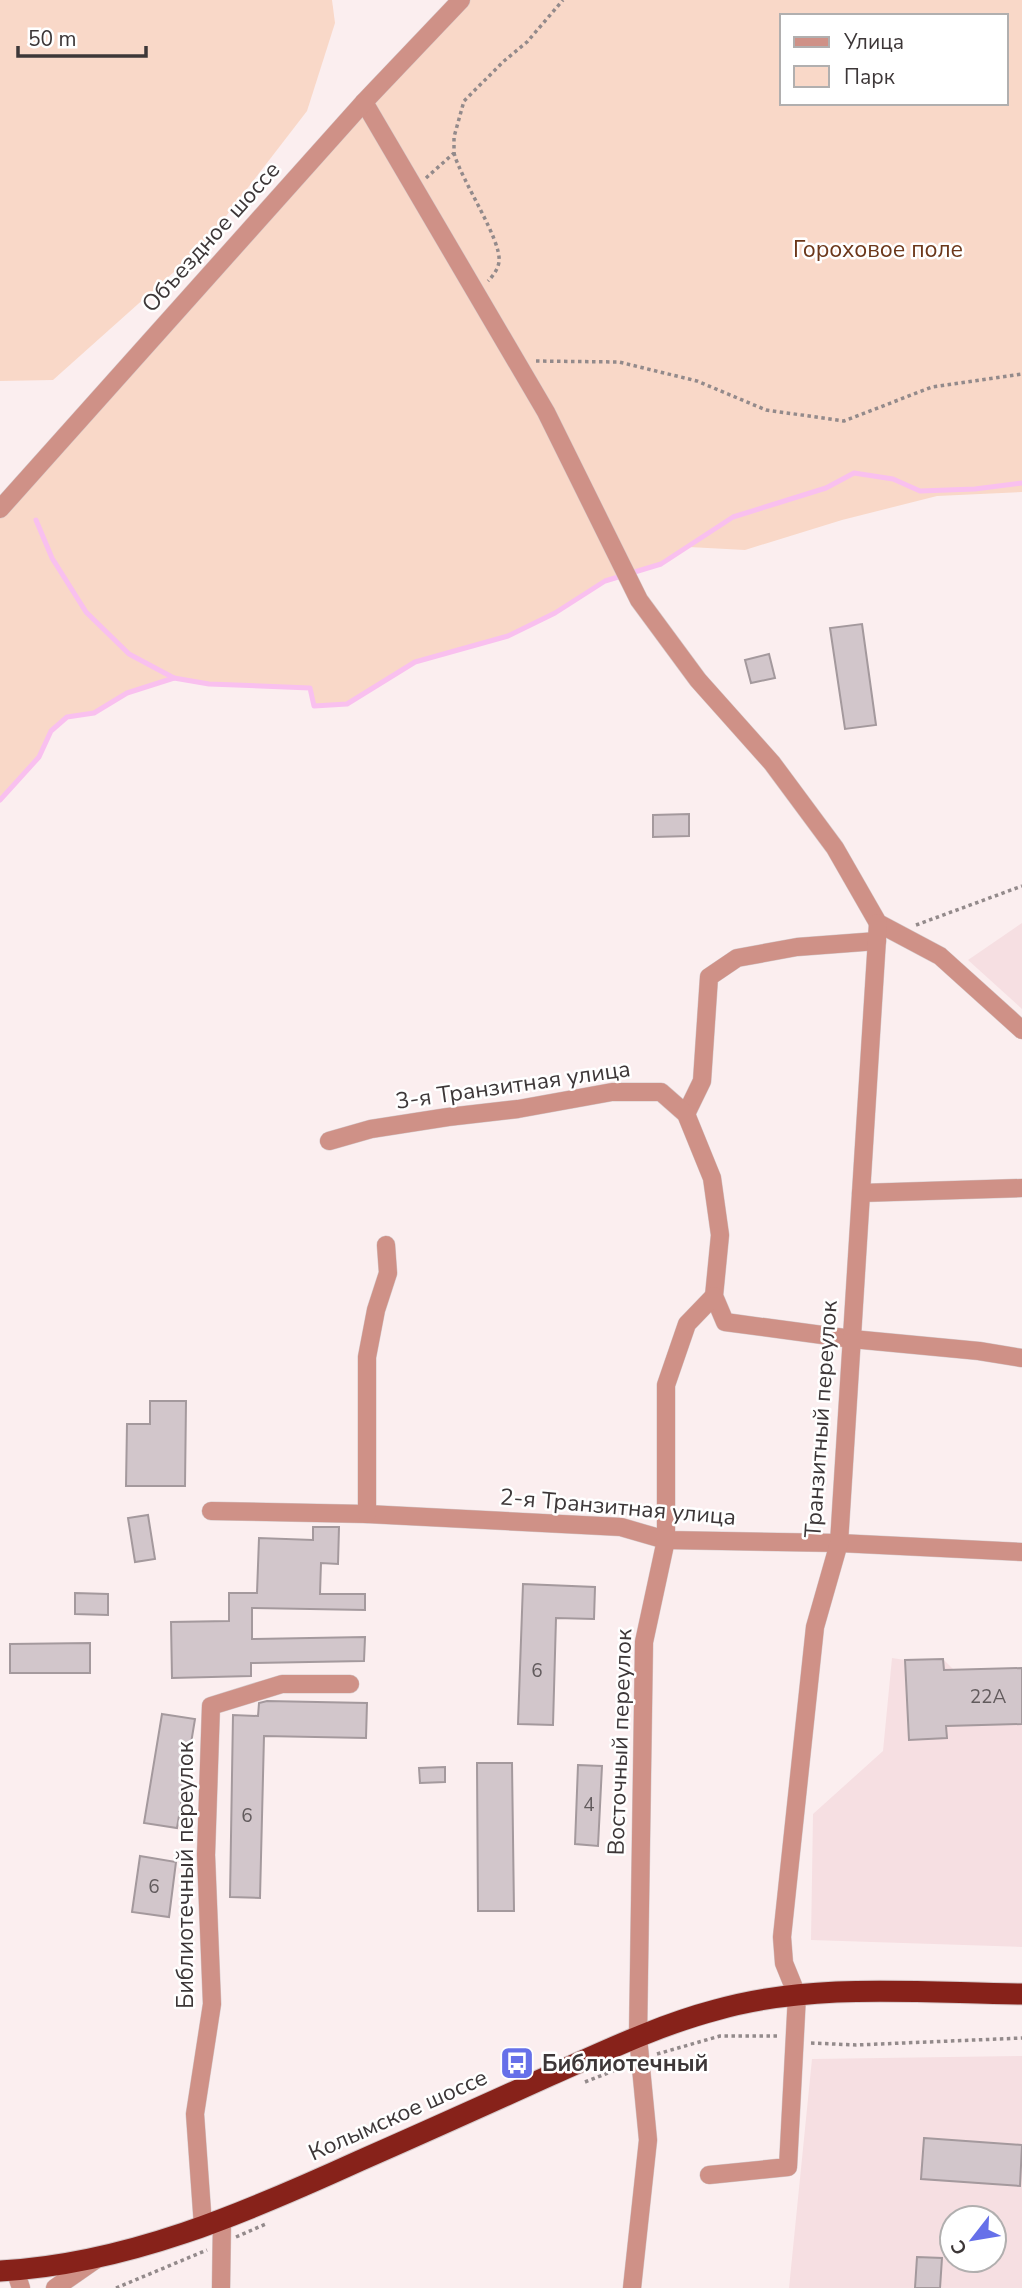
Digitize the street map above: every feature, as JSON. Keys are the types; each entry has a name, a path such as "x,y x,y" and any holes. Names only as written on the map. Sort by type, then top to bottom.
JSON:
{"highway":[{"name":"Колымское шоссе","path":"8,2275 145,2245 212,2223 307,2185 638,2037 718,2009 797,1995 874,1992 1022,1994"}],"street":[{"name":"Объездное шоссе","path":"0,509 364,102 461,0"},
{"path":"364,102 546,412 639,600 698,680 772,763 835,848 877,932"},
{"path":"686,1114 702,1081 709,977 737,958 877,932 896,933 940,956 1022,1030"},
{"name":"Транзитный переулок","path":"797,1995 784,1963 782,1937 815,1627 839,1544 877,932"},
{"name":"3-я Транзитная улица","path":"329,1141 371,1129 448,1117 518,1109 612,1093 660,1092 686,1114 712,1178 720,1235 714,1296"},
{"path":"861,1193 1022,1188"},
{"path":"367,1514 367,1357 376,1310 388,1273 386,1245"},
{"path":"714,1296 725,1322 1022,1358"},
{"name":"Восточный переулок","path":"632,2288 648,2140 638,2037 644,1642 666,1540 666,1385 687,1324 714,1296"},
{"name":"2-я Транзитная улица","path":"211,1511 367,1514 621,1527 666,1540 1022,1552"},
{"name":"Библиотечный переулок","path":"212,2223 195,2115 212,2004 206,1855 211,1706 282,1684 350,1684"},
{"path":"709,2175 788,2167 797,1995"},
{"path":"212,2223 221,2244 221,2288"},
{"path":"55,2288 101,2256"}],"path":[{"path":"472,289 491,279 500,259 482,214 461,175 454,153 454,137 464,101 527,41 563,0"},
{"path":"415,187 454,153"},
{"path":"515,360 619,362 697,381 766,410 844,421 932,387 1022,374"},
{"path":"896,933 1022,886"},
{"path":"577,2085 640,2060 720,2036 772,2035 813,2043 856,2045 1022,2038"},
{"path":"116,2288 269,2223"}],"shaded area":[{"path":"1022,923 1022,1009 968,960"},
{"path":"892,1658 943,1659 954,1670 1022,1668 1022,1947 811,1940 813,1814 883,1751"},
{"path":"1022,2056 1022,2288 789,2288 812,2059"}],"green space":[{"path":"0,0 332,0 335,23 307,111 203,246 53,380 0,381"},
{"name":"Гороховое поле","path":"461,0 1022,0 1022,492 937,496 842,520 745,550 689,547 661,564 605,581 555,613 508,636 415,662 347,704 314,706 309,688 209,684 174,678 127,693 94,713 67,717 51,731 39,757 0,800 0,509"}],"building":[{"path":"862,624 876,725 845,729 830,628"},
{"path":"769,654 775,678 751,683 745,660"},
{"path":"689,814 689,836 653,837 653,815"},
{"path":"150,1401 186,1401 185,1486 126,1486 127,1424 150,1424"},
{"path":"148,1515 155,1559 135,1562 128,1518"},
{"path":"313,1527 339,1527 338,1564 321,1563 320,1594 365,1594 365,1610 252,1608 252,1639 365,1637 364,1661 251,1663 251,1676 172,1678 171,1622 229,1621 229,1593 257,1593 259,1538 313,1540"},
{"path":"523,1584 595,1587 594,1619 556,1618 553,1725 518,1724"},
{"path":"75,1593 108,1594 108,1615 75,1614"},
{"path":"90,1643 90,1673 10,1673 10,1644"},
{"path":"943,1659 944,1670 1022,1668 1022,1724 946,1726 947,1738 909,1740 905,1660"},
{"path":"259,1703 367,1703 366,1738 264,1736 260,1898 230,1897 233,1715 258,1716"},
{"path":"162,1714 195,1719 177,1828 144,1823"},
{"path":"477,1763 512,1763 514,1911 478,1911"},
{"path":"578,1765 602,1766 598,1846 575,1844"},
{"path":"445,1767 445,1782 420,1783 419,1768"},
{"path":"140,1856 176,1862 169,1917 132,1912"},
{"path":"924,2138 1022,2145 1020,2186 921,2179"},
{"path":"917,2257 938,2258 940,2288 915,2288"}],"waterway":[{"path":"0,800 39,757 51,731 67,717 94,713 127,693 174,678 209,684 310,688 314,706 347,704 415,662 508,636 555,613 605,581 661,564 733,517 826,488 854,473 893,479 920,491 975,489 1022,483"},
{"path":"36,520 52,558 86,612 129,654 174,678"}],"place":[{"name":"Библиотечный","path":"517,2063"}]}
